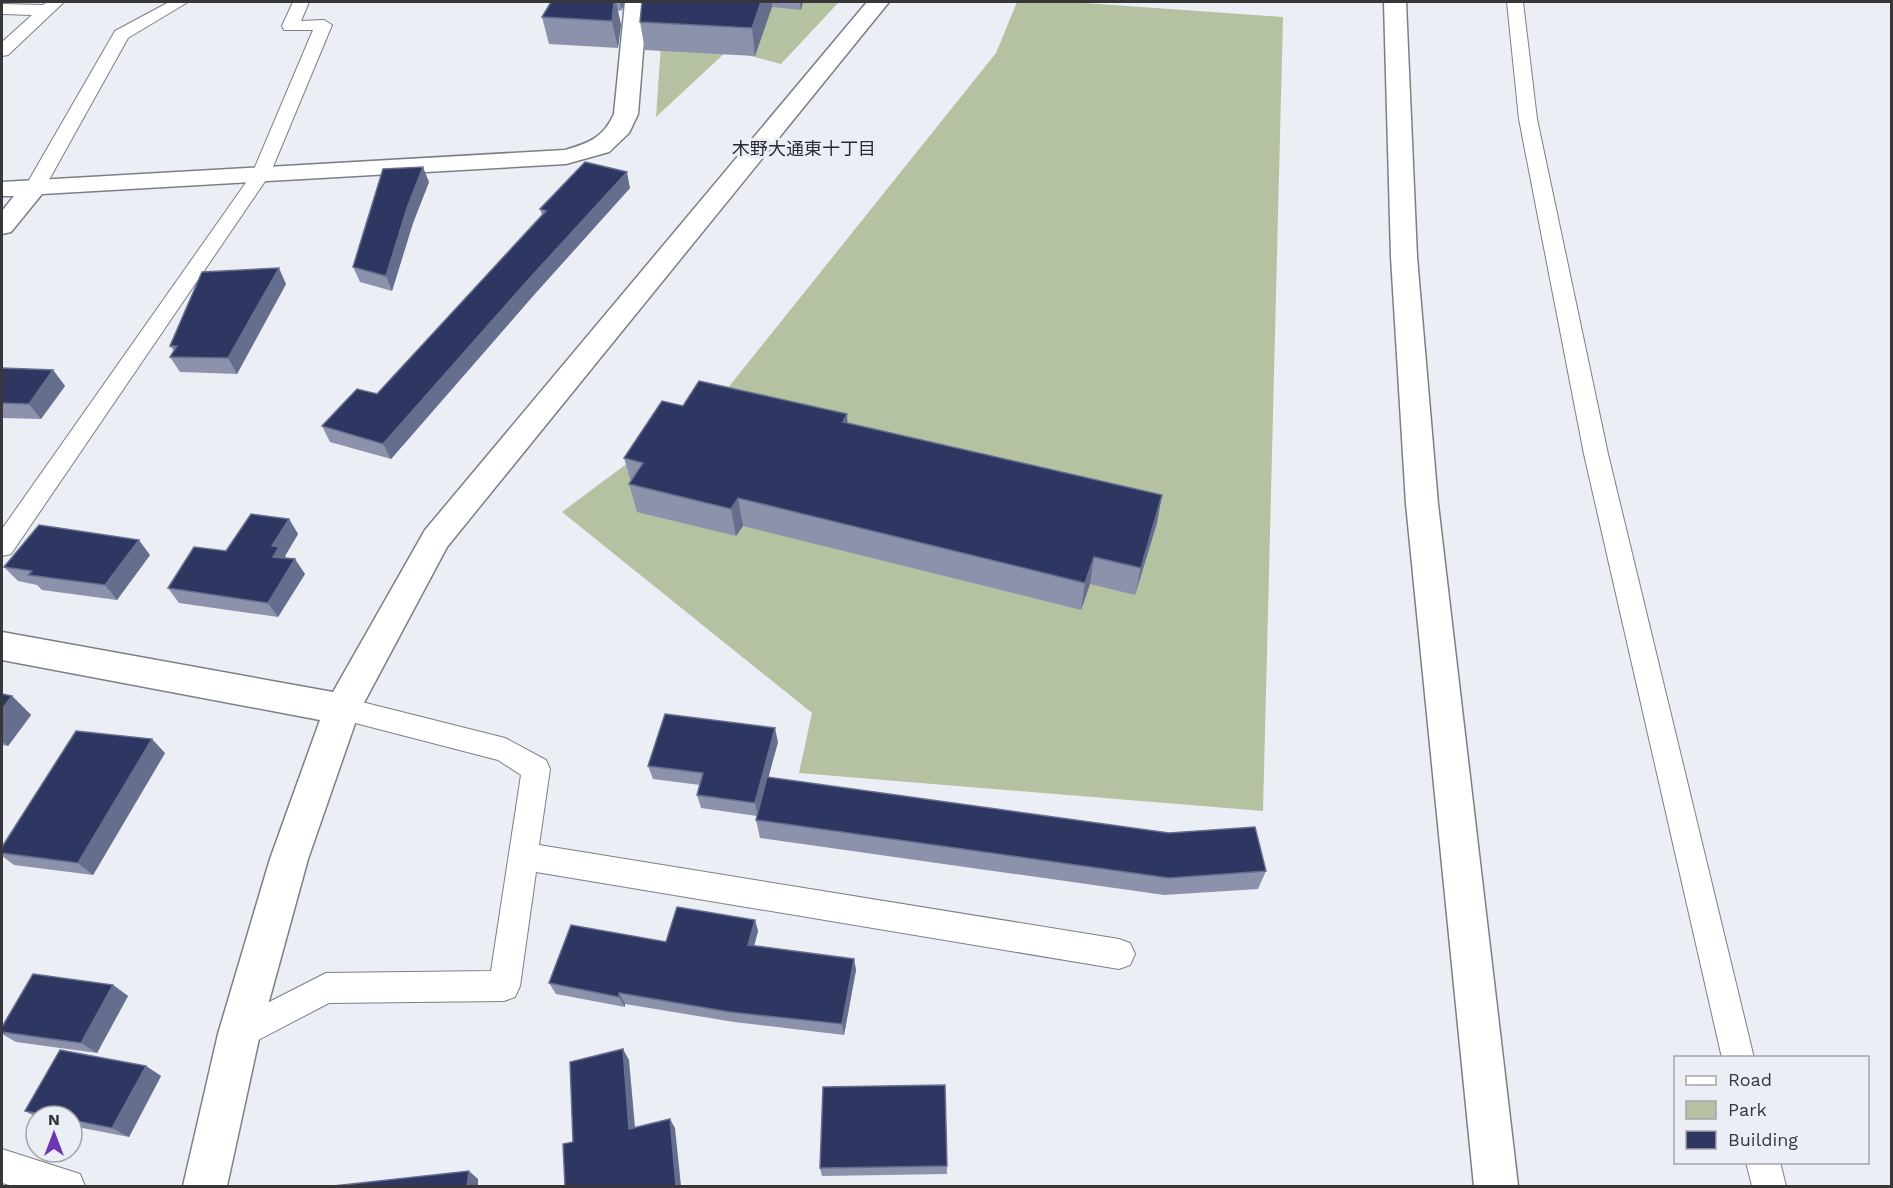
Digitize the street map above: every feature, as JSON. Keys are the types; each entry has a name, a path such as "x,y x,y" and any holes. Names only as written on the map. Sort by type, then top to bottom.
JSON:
{"street":[{"path":"205,1186 239,1034 289,859 342,709 436,539 878,2"},
{"path":"1395,2 1404,257 1422,504 1496,1186"},
{"path":"2,189 566,157 601,147 617,133 626,114 631,12"},
{"path":"2,226 35,187"},
{"path":"2,646 342,709"}],"lane":[{"path":"35,187 121,35 180,2"},
{"path":"2,546 261,174 324,25 290,26 301,2"},
{"path":"1515,2 1528,119 1596,454 1738,1056"},
{"path":"2,9 51,6"},
{"path":"2,51 51,6"},
{"path":"239,1034 326,988 504,986 536,769 505,750 342,709"},
{"path":"523,856 1119,954"},
{"path":"1764,1164 1769,1186"},
{"path":"2,1167 68,1186"}],"green space":[{"path":"664,2 839,2 781,64 728,50 656,117"},
{"path":"1017,2 1071,2 1283,17 1263,811 799,773 812,713 562,512 727,389 996,53"}],"building":[{"path":"551,2 614,2 612,21 542,17"},
{"path":"642,2 761,2 752,28 640,22"},
{"path":"585,162 627,172 383,444 322,426 357,389 377,394 546,211 540,209"},
{"path":"423,167 407,208 386,276 353,267 383,169"},
{"path":"279,268 228,358 170,357 177,346 170,346 202,272"},
{"path":"2,368 53,370 29,404 2,403"},
{"path":"699,381 847,414 843,422 1162,495 1141,568 1094,557 1085,583 738,498 731,509 629,484 643,463 624,458 662,401 683,406"},
{"path":"251,514 289,519 272,546 279,547 273,557 295,559 268,603 168,588 194,547 226,551"},
{"path":"39,525 139,540 105,585 28,575 32,571 4,567"},
{"path":"2,694 12,696 2,709"},
{"path":"665,714 775,728 755,803 697,795 703,773 648,766"},
{"path":"76,731 152,739 78,863 2,853 2,847"},
{"path":"767,777 1169,833 1255,827 1266,871 1169,878 756,820"},
{"path":"677,907 755,920 748,945 854,959 842,1024 730,1012 619,993 619,997 549,983 571,925 666,942"},
{"path":"33,974 113,985 81,1043 2,1032 2,1027"},
{"path":"623,1049 629,1129 670,1119 676,1186 565,1186 563,1144 573,1142 570,1062"},
{"path":"60,1050 146,1066 112,1128 84,1122 84,1104 29,1104"},
{"path":"945,1085 947,1166 820,1168 823,1087"},
{"path":"469,1171 467,1186 333,1186"}],"district":[{"name":"木野大通東十丁目","path":"804,149"}]}
